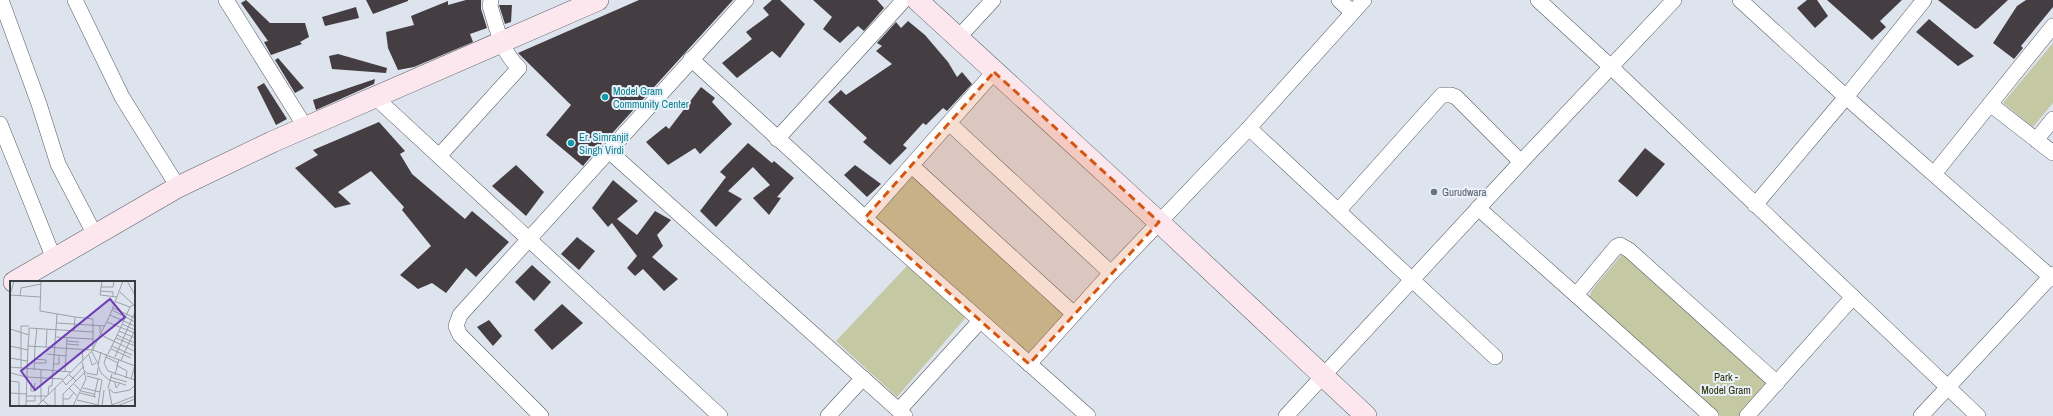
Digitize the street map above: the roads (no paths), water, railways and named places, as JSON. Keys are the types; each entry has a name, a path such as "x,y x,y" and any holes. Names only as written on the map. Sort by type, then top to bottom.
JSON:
{"street":[{"path":"1,0 39,104 58,164 95,236"},
{"path":"75,0 122,97 178,187"},
{"path":"226,0 306,128"},
{"path":"440,155 519,68 507,55 502,43 490,6 491,0"},
{"path":"16,281 178,187 306,128 598,0"},
{"path":"541,416 460,335 456,326 460,316 746,0"},
{"path":"777,139 904,0"},
{"path":"917,0 1159,222 1366,416"},
{"path":"958,38 993,0"},
{"path":"1339,0 1352,12"},
{"path":"1029,364 1111,273 1249,128 1364,0"},
{"path":"1538,0 1611,67 1978,416"},
{"path":"1286,416 1478,208 1674,0"},
{"path":"1740,0 1846,97 2052,277 1921,416"},
{"path":"1755,205 1846,97 1924,0"},
{"path":"1934,174 2053,26"},
{"path":"692,59 777,139 1088,416"},
{"path":"865,218 994,72"},
{"path":"1339,210 1442,96 1456,96 1521,162"},
{"path":"376,98 440,155 528,240 720,416"},
{"path":"1990,104 2053,153"},
{"path":"2036,140 2053,119"},
{"path":"949,123 1111,273"},
{"path":"0,124 54,259"},
{"path":"1249,128 1496,357"},
{"path":"610,152 902,413 980,321"},
{"path":"912,166 1074,314"},
{"path":"1478,208 1711,416"},
{"path":"1576,295 1616,247 1620,245 1625,246 1777,383"},
{"path":"0,290 10,285"},
{"path":"1747,416 1853,297"},
{"path":"828,416 863,378"}],"place":[{"name":"Model Gram Community Center","path":"605,97"},
{"name":"Er. Simranjit Singh Virdi","path":"571,143"},
{"name":"Gurudwara","path":"1434,192"}],"park label":[{"name":"Park - Model Gram","path":"1726,383"}]}
